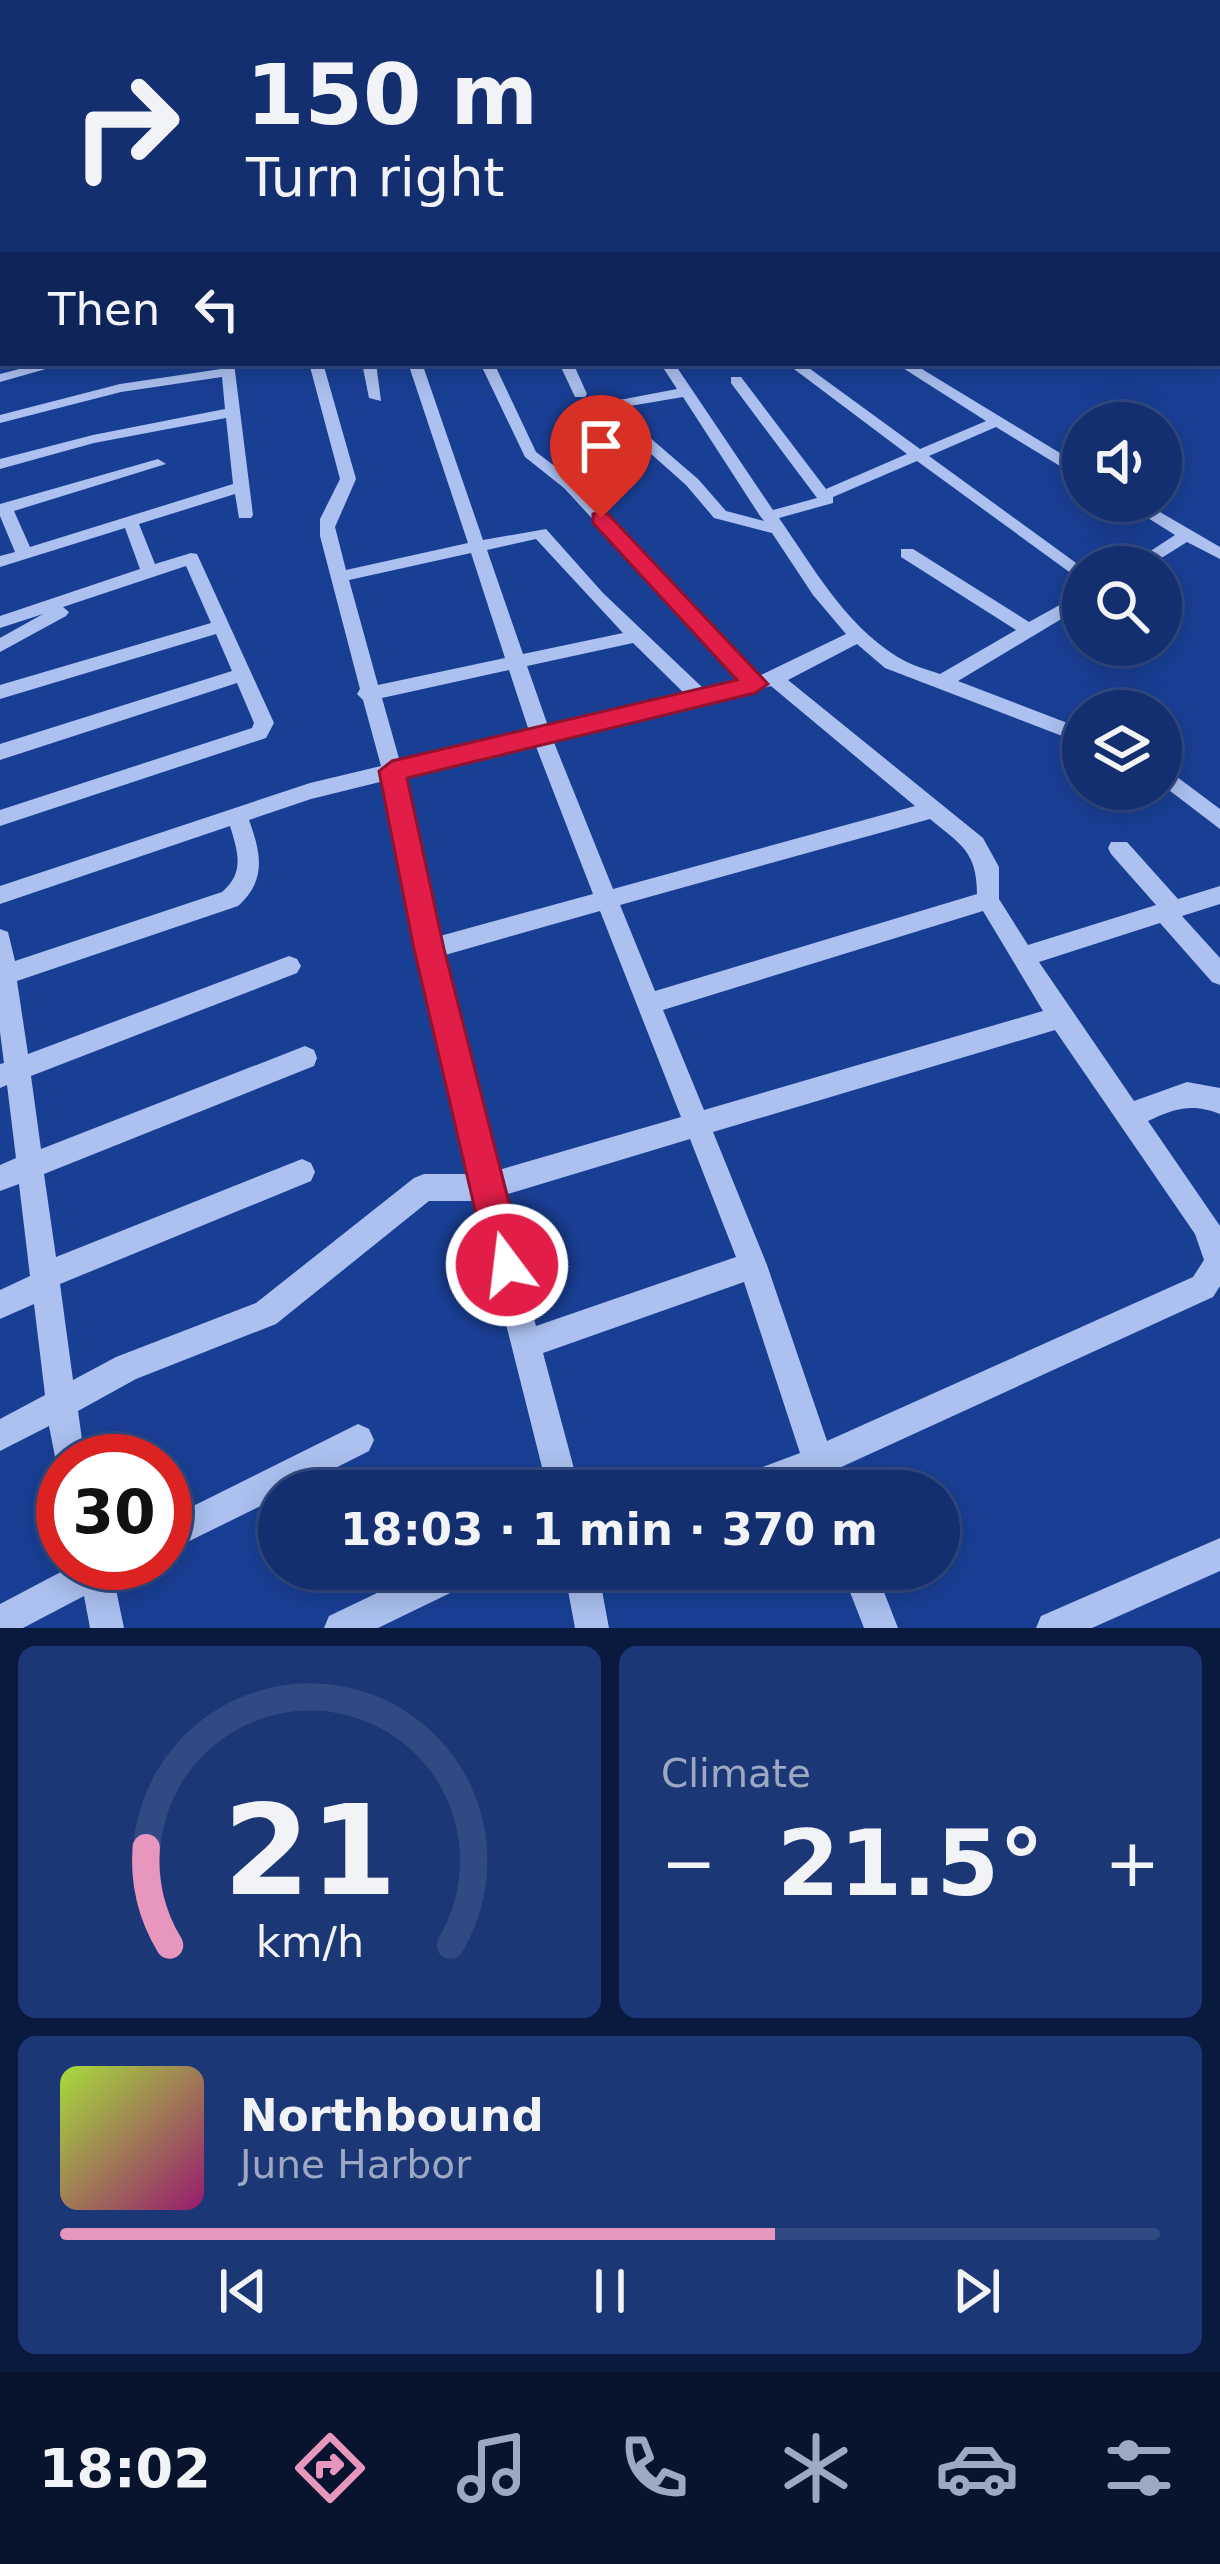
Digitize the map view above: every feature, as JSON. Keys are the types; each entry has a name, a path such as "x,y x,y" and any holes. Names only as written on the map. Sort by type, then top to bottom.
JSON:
{"street":[{"path":"0,378 49,366"},
{"path":"317,366 347,479 326,524 392,771 485,1187 559,1470"},
{"path":"370,366 376,398"},
{"path":"416,366 540,733 700,1123 753,1265 820,1470"},
{"path":"488,366 530,454 570,485 765,681 975,844 988,867 988,900 1060,1017 1206,1226 1219,1262 1204,1287 836,1470"},
{"path":"567,366 580,394"},
{"path":"670,366 819,591 858,636 892,663 1062,728"},
{"path":"797,366 1062,561"},
{"path":"907,366 1062,462"},
{"path":"0,419 120,388 228,368 245,515"},
{"path":"736,380 825,495"},
{"path":"687,392 619,404 612,413 692,482 720,514 773,522 823,503 825,495"},
{"path":"0,464 115,434 234,412"},
{"path":"825,495 995,422"},
{"path":"24,554 3,509 158,464"},
{"path":"0,562 243,486"},
{"path":"130,521 150,572"},
{"path":"1164,522 1220,554"},
{"path":"338,577 532,533 545,536 636,636 698,695"},
{"path":"1168,546 1186,535"},
{"path":"907,554 1026,628"},
{"path":"0,622 184,559 194,560 264,723 259,733 0,818"},
{"path":"0,646 97,590"},
{"path":"943,681 1062,609"},
{"path":"0,692 223,626"},
{"path":"368,694 636,636"},
{"path":"0,895 310,791 765,681 858,636"},
{"path":"0,752 244,674"},
{"path":"1182,789 1219,819"},
{"path":"429,949 935,809"},
{"path":"2,975 230,899 244,889 251,875 237,818"},
{"path":"1119,848 1220,975"},
{"path":"1023,957 1220,896"},
{"path":"650,1003 988,900"},
{"path":"0,939 9,1073 30,1165 66,1434"},
{"path":"9,1073 289,966"},
{"path":"0,1436 127,1368 266,1314 424,1188 485,1187 1060,1017"},
{"path":"0,1178 305,1058"},
{"path":"1129,1116 1189,1092 1216,1096"},
{"path":"0,1305 45,1280 302,1172"},
{"path":"528,1343 753,1265"},
{"path":"192,1523 358,1440"},
{"path":"1053,1628 1220,1554"},
{"path":"0,1622 58,1590"},
{"path":"103,1590 107,1628"},
{"path":"341,1628 420,1590"},
{"path":"585,1590 592,1628"},
{"path":"866,1590 881,1628"}],"route":[{"path":"507,1265 429,949 392,771 755,684 601,518"}]}
